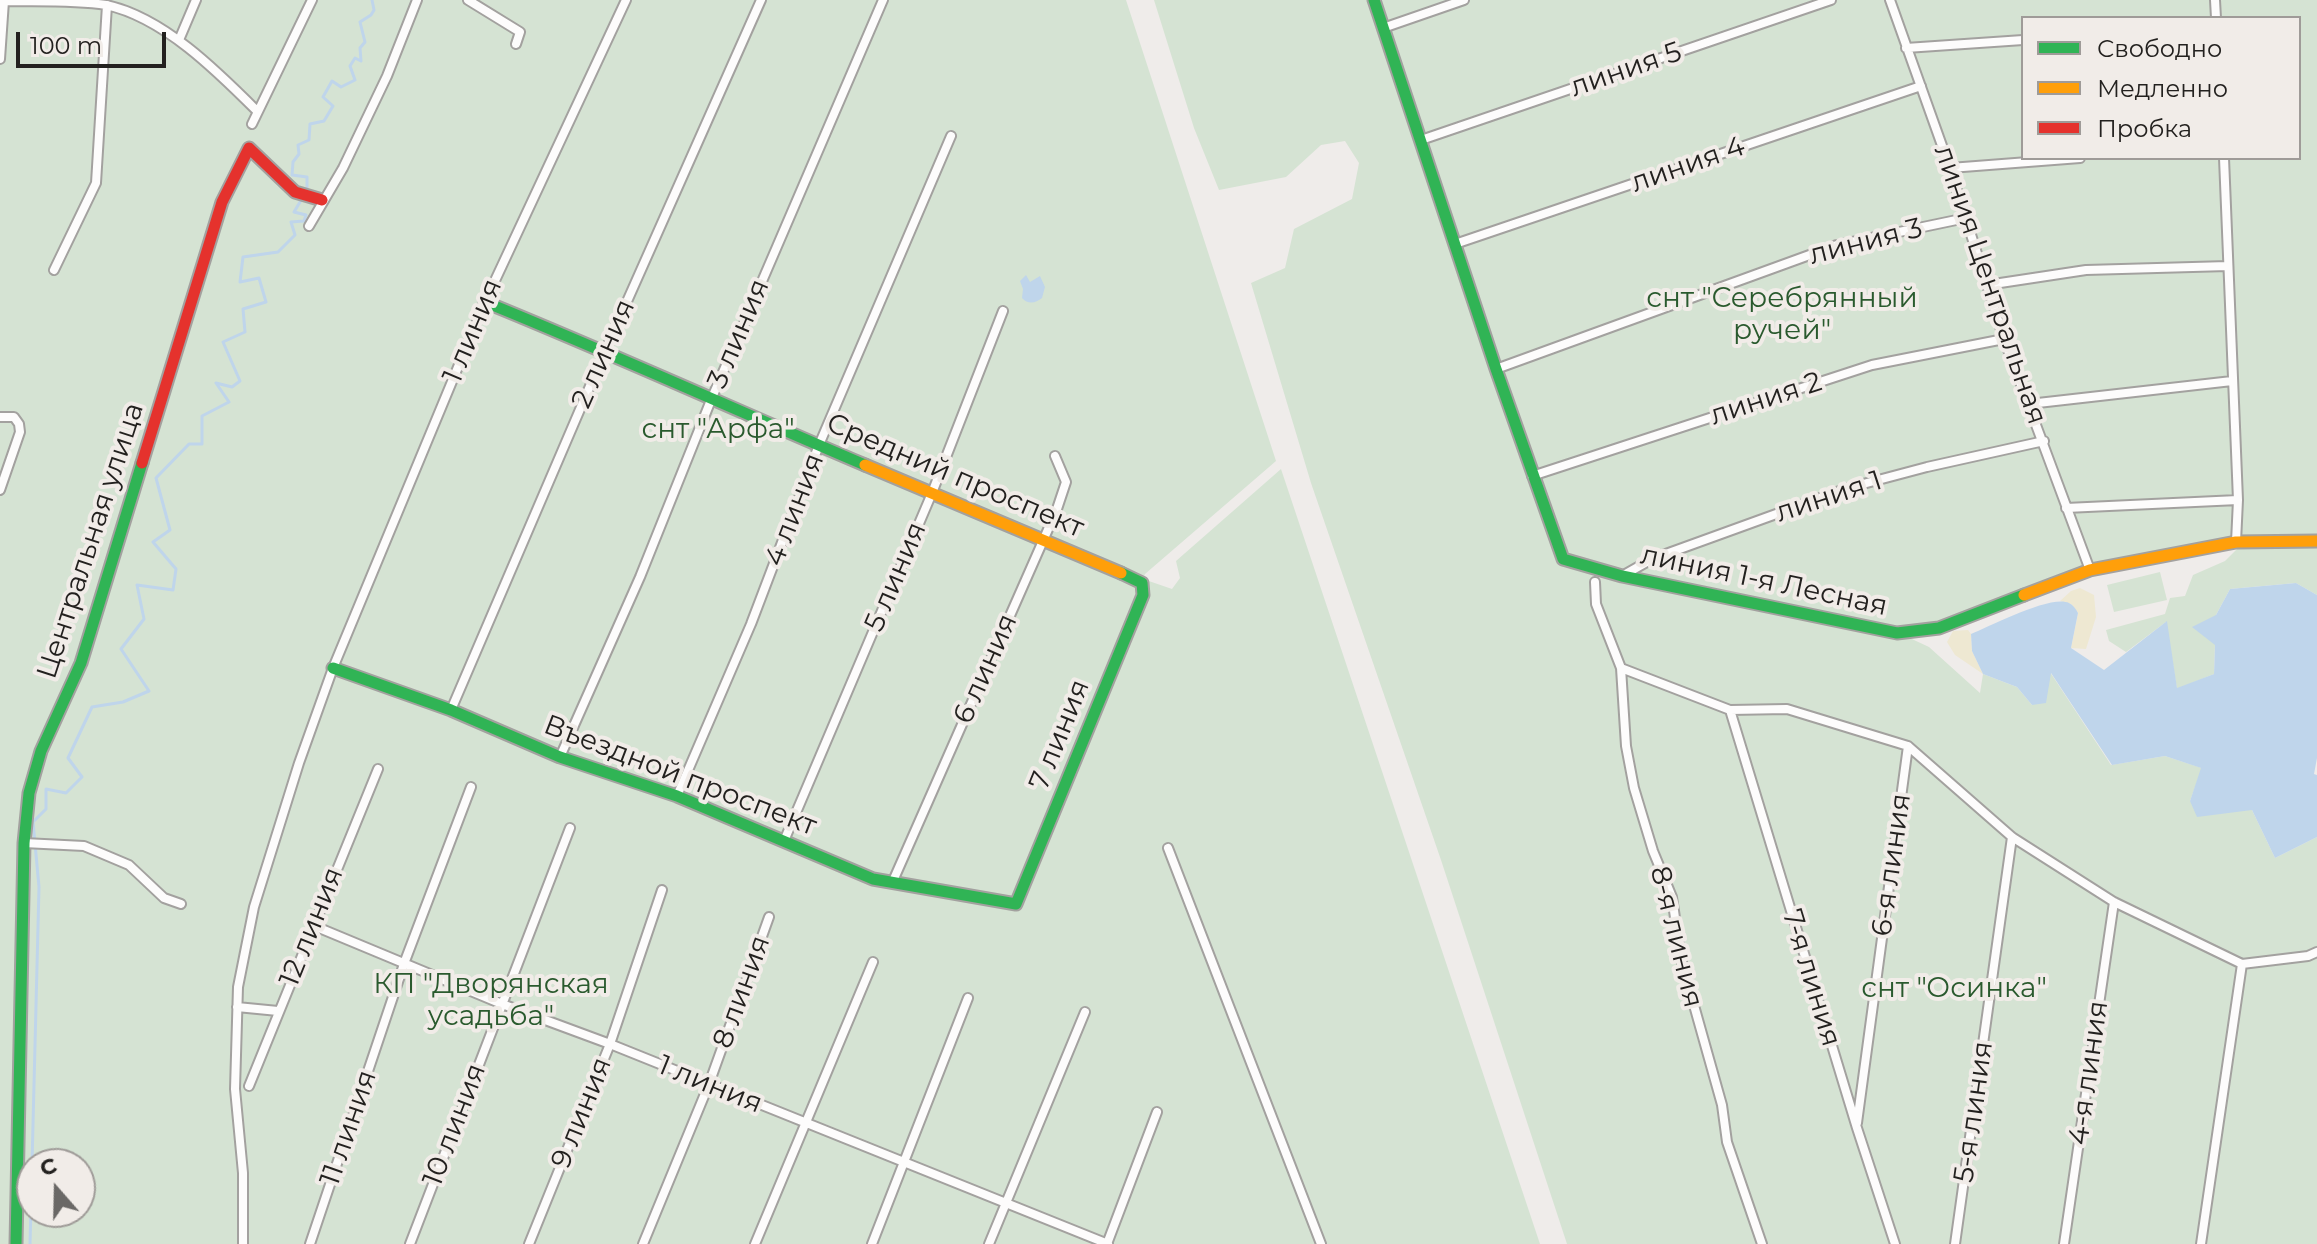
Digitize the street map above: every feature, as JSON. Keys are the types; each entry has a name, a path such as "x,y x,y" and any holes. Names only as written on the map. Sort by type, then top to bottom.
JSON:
{"street":[{"path":"179,40 196,0"},
{"path":"252,124 312,0"},
{"path":"309,226 343,168 393,64 417,0"},
{"path":"468,0 520,32 516,44"},
{"name":"1 линия","path":"243,1244 243,1173 235,1089 237,1007 254,907 299,763 333,668 485,302 626,0"},
{"name":"2 линия","path":"451,710 605,351 761,0"},
{"name":"3 линия","path":"560,757 640,577 711,400 883,0"},
{"path":"1374,0 1532,476"},
{"path":"1383,28 1464,0"},
{"name":"линия 5","path":"1421,140 1831,0"},
{"name":"линия Центральная","path":"1890,0 1950,168 2004,339 2090,570"},
{"path":"0,59 2,1 90,1 121,9 179,40 257,111"},
{"path":"54,270 96,183 107,5"},
{"path":"1906,48 2021,40"},
{"name":"линия 4","path":"1455,244 1921,86"},
{"name":"4 линия","path":"677,796 751,624 819,445 951,136"},
{"name":"Центральная улица","path":"16,1244 24,843 29,793 41,751 81,663 222,202 249,148 295,192 322,200"},
{"path":"1950,168 2054,160"},
{"path":"2224,160 2240,542 2317,541"},
{"name":"линия 3","path":"1496,369 1837,245 1966,218"},
{"path":"1987,285 2086,270 2228,266"},
{"name":"Средний проспект","path":"485,302 1142,583"},
{"name":"5 линия","path":"784,841 932,493 1003,311"},
{"name":"линия 2","path":"1532,476 1872,365 2004,339"},
{"path":"2029,404 2232,381"},
{"path":"0,417 14,417 20,432 0,490"},
{"name":"линия 1","path":"1622,576 1652,559 1848,488 2044,441"},
{"name":"6 линия","path":"893,881 1066,482 1055,456"},
{"name":"линия 1-я Лесная","path":"1532,476 1563,559 1622,576 1897,633 1939,628 2090,570 2240,542"},
{"path":"2066,508 2238,500"},
{"name":"8-я линия","path":"1595,582 1596,604 1621,668 1626,746 1634,788 1653,851 1672,897 1681,959 1722,1105 1727,1142 1762,1244"},
{"name":"7 линия","path":"1016,904 1143,595 1142,583"},
{"name":"Въездной проспект","path":"333,668 451,710 560,757 677,796 873,879 1016,904"},
{"path":"1621,668 1730,710 1787,709 1908,746 2012,837 2114,902 2242,964 2308,956 2317,952"},
{"name":"7-я линия","path":"1730,710 1895,1244"},
{"name":"6-я линия","path":"1857,1128 1908,746"},
{"name":"12 линия","path":"249,1086 378,769"},
{"name":"11 линия","path":"310,1244 405,961 471,787"},
{"name":"10 линия","path":"410,1244 570,828"},
{"name":"5-я линия","path":"1955,1244 2012,837"},
{"path":"24,843 84,846 129,865 164,898 181,904"},
{"path":"1168,848 1321,1244"},
{"name":"9 линия","path":"529,1244 610,1044 662,890"},
{"name":"4-я линия","path":"2064,1244 2114,902"},
{"name":"8 линия","path":"643,1244 709,1084 769,917"},
{"name":"1 линия","path":"312,925 405,961 502,1004 610,1044 1107,1244"},
{"path":"755,1244 873,962"},
{"path":"2201,1244 2242,964"},
{"path":"872,1244 968,998"},
{"path":"237,1007 278,1011"},
{"path":"989,1244 1085,1012"},
{"path":"1107,1244 1157,1112"}],"green space":[{"path":"0,0 1126,0 1276,461 1145,574 1143,579 1172,589 1180,578 1176,561 1281,469 1540,1244 0,1244"},
{"path":"1154,0 2317,0 2317,595 2296,583 2230,589 2216,615 2214,674 2177,689 2166,622 2126,652 2109,641 2106,630 2165,614 2170,598 2185,596 2193,575 2225,561 2243,543 2090,570 1939,628 1899,633 1929,647 1980,693 1983,674 2017,687 2032,705 2050,672 2111,765 2165,756 2202,768 2190,801 2252,810 2275,858 2317,837 2317,1244 1567,1244 1441,860 1311,483 1251,283 1285,268 1294,229 1352,199 1359,163 1345,141 1321,145 1286,177 1219,190 1194,128"},
{"path":"2160,572 2167,600 2114,612 2107,585"}],"sand":[{"path":"2080,588 2094,595 2096,617 2086,649 2071,648 2078,613 2071,604 2060,601"},
{"path":"1968,630 1972,651 1983,674 1955,655 1947,642 1953,631"}],"water":[{"path":"1026,275 1030,282 1040,276 1045,287 1042,298 1037,301 1029,302 1022,298 1020,281"},
{"path":"2296,583 2317,595 2317,758 2314,774 2317,775 2317,837 2275,858 2252,810 2197,817 2190,801 2201,768 2165,756 2112,765 2051,673 2046,703 2032,705 2017,687 1983,674 1972,651 1971,634 2036,607 2061,601 2070,604 2078,613 2071,648 2104,670 2167,621 2177,688 2214,674 2215,645 2192,627 2216,615 2230,589"}],"waterway":[{"path":"307,189 307,177 292,175 293,162 299,154 298,145 309,140 310,124 324,121 333,106 323,97 332,81 341,87 355,80 350,66 355,58 361,61 360,48 365,42 360,22 374,10 372,0"},
{"path":"32,1148 39,887 33,822 46,809 46,789 66,793 82,777 68,758 92,707 123,702 149,691 121,649 144,619 137,585 173,590 176,569 153,542 170,530 156,478 189,444 202,444 202,416 229,402 216,383 232,387 240,381 223,342 245,332 243,309 266,302 259,278 240,282 243,257 278,252 295,235 291,222 304,221 306,215 294,212 303,197"},
{"path":"30,1228 30,1244"}],"traffic: fast":[{"path":"1374,0 1496,369 1563,559 1622,576 1897,633 1939,628 2024,595"},
{"path":"485,302 865,465"},
{"path":"16,1244 24,843 29,793 41,751 81,663 142,463"},
{"path":"333,668 451,710 560,757 677,796 873,879 1016,904 1143,595 1142,583 1121,573"}],"traffic: slow":[{"path":"865,465 1121,573"},
{"path":"2024,595 2090,570 2236,542 2317,541"}],"traffic: jam":[{"path":"142,463 222,202 249,148 295,192 322,200"}],"park label":[{"name":"снт \"Серебрянный ручей\"","path":"1782,315"},
{"name":"снт \"Арфа\"","path":"718,430"},
{"name":"снт \"Осинка\"","path":"1954,989"},
{"name":"КП \"Дворянская усадьба\"","path":"491,1001"}]}
